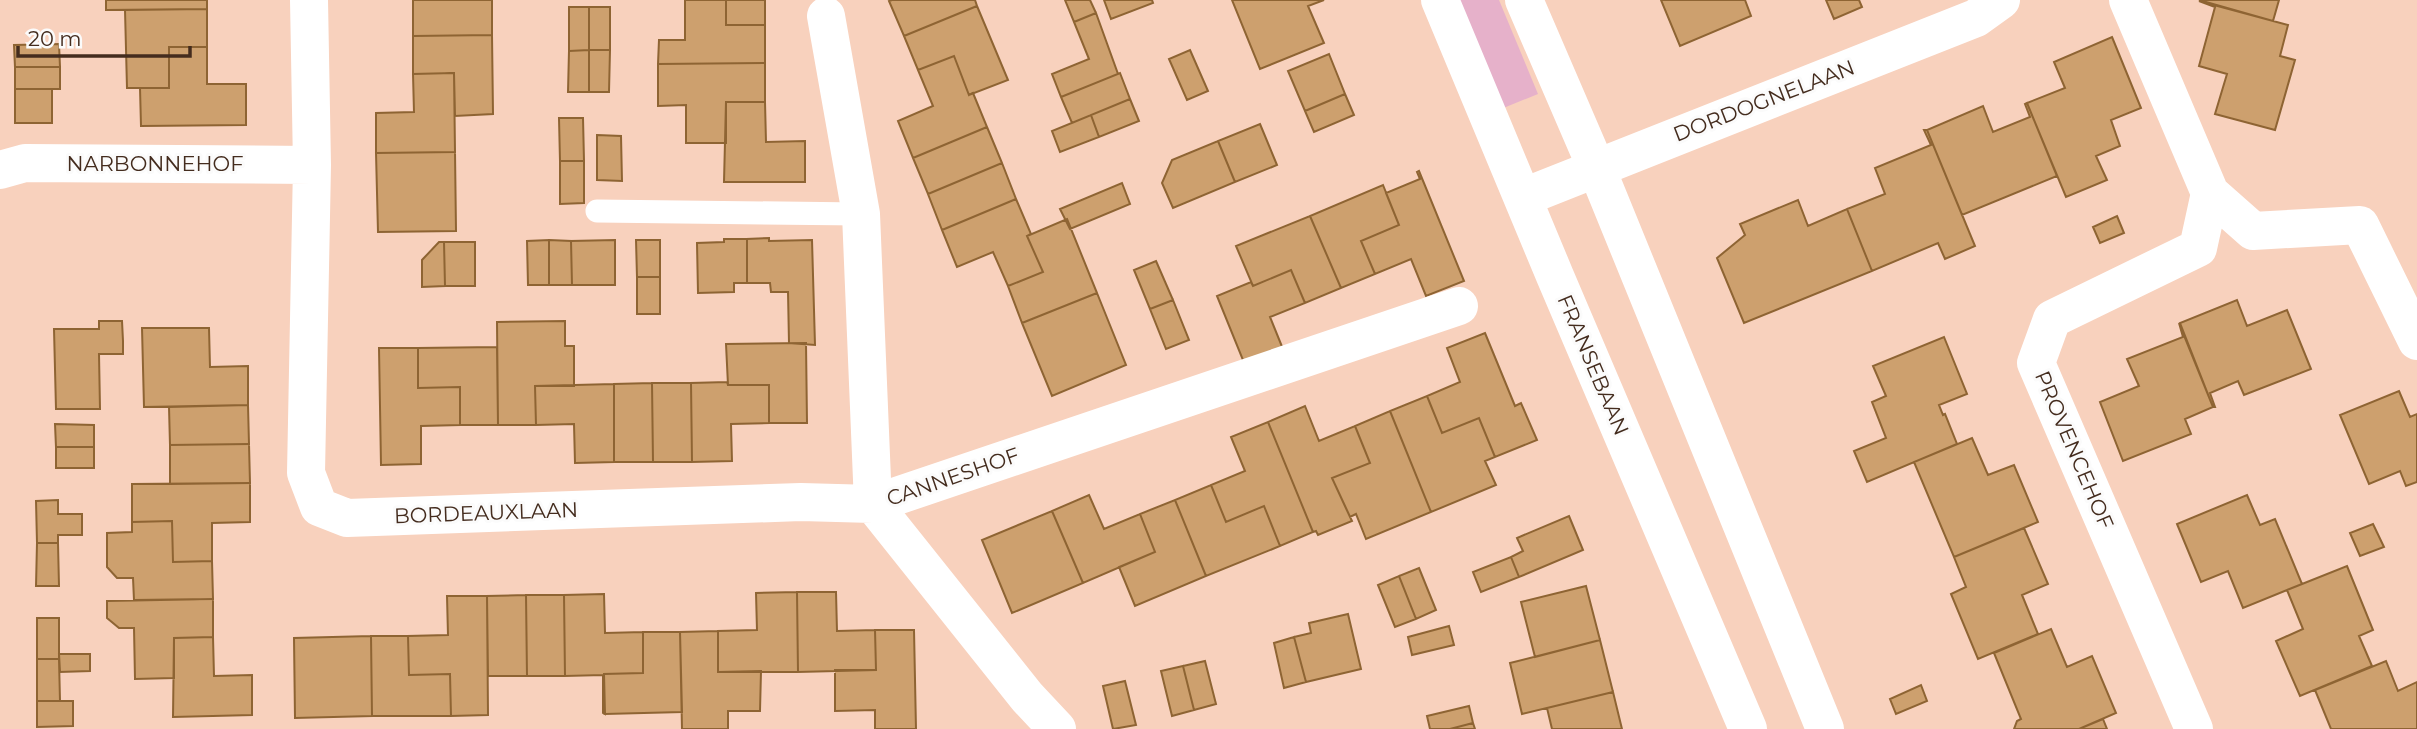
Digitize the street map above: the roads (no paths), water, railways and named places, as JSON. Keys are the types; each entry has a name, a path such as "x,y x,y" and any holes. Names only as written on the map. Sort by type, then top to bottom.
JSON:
{"street":[{"name":"BORDEAUXLAAN","path":"309,0 312,165 306,473 319,507 347,519 801,502 873,504"},
{"name":"FRANSEBAAN","path":"1440,0 1748,729"},
{"path":"1524,0 1596,167 1825,729"},
{"name":"DORDOGNELAAN","path":"1524,197 1976,18 2001,0"},
{"path":"2128,0 2210,192 2253,231"},
{"name":"CANNESHOF","path":"826,16 862,214 873,504 1459,306"},
{"name":"NARBONNEHOF","path":"0,170 25,163 312,165"},
{"path":"2198,247 2210,192"},
{"name":"PROVENCEHOF","path":"2194,729 2036,363 2052,319 2198,247 2253,231 2360,225 2417,341"},
{"path":"873,504 1027,697 1057,729"}],"lane":[{"path":"597,211 862,214"}]}
